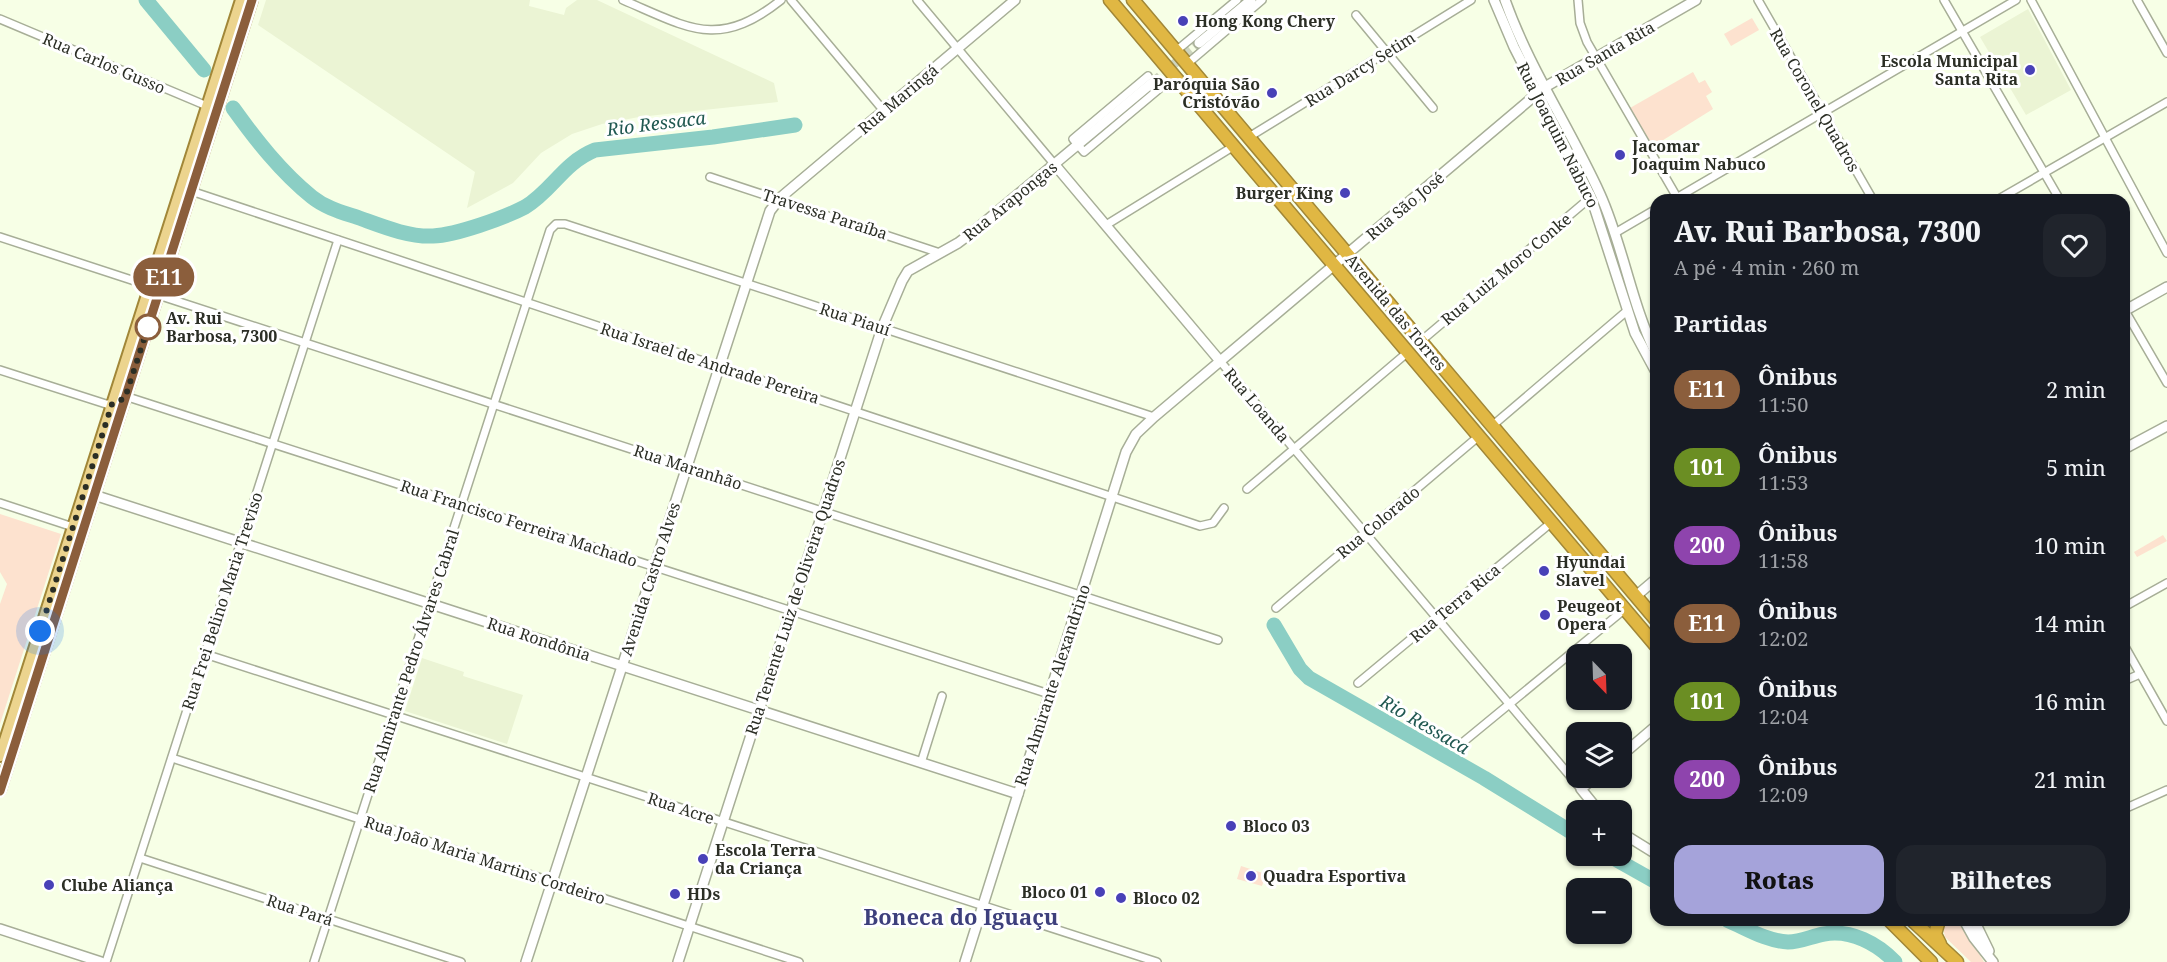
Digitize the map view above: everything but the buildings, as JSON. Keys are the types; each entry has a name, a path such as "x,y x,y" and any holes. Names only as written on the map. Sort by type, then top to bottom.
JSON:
{"highway":[{"name":"Avenida das Torres","path":"1110,0 1650,639"},
{"name":"Avenida das Torres","path":"1133,0 1650,613"},
{"path":"1895,926 1931,962"},
{"path":"1919,926 1957,962"},
{"path":"1936,926 1935,934 1940,945"}],"main road":[{"path":"0,756 241,0"},
{"path":"0,790 252,0"},
{"name":"Rua Maringá","path":"780,198 1015,0"},
{"path":"1199,43 1251,0"},
{"name":"Rua Joaquim Nabuco","path":"1494,0 1507,33 1600,194 1650,341"},
{"name":"Rua Joaquim Nabuco","path":"1505,0 1542,91 1591,197 1628,310 1650,361"},
{"name":"Rua Santa Rita","path":"1542,91 1696,0"},
{"name":"Rua Arapongas","path":"940,253 974,231 1153,82"},
{"name":"Rua São José","path":"1154,417 1542,91"},
{"name":"Rua Loanda","path":"1055,165 1220,361"},
{"name":"Avenida Castro Alves","path":"526,962 767,217 780,198"},
{"name":"Rua Tenente Luiz de Oliveira Quadros","path":"678,962 882,328 904,276 914,266 940,253"},
{"path":"2130,307 2167,287"},
{"name":"Rua Almirante Alexandrino","path":"965,962 1130,444 1136,434 1154,417"},
{"path":"2130,446 2167,426"},
{"name":"Rua Rondônia","path":"94,495 1018,794"},
{"path":"1636,596 1650,584"},
{"path":"1632,746 1650,731"},
{"name":"Rua Loanda","path":"1581,789 1590,800"},
{"path":"1632,839 1650,850"},
{"path":"1967,926 1993,962"},
{"path":"1977,926 1993,962"},
{"path":"0,929 101,962"}],"street":[{"path":"624,0 682,25 697,29 722,30 758,17 781,0"},
{"path":"791,0 884,111"},
{"name":"Rua Loanda","path":"917,0 1055,165"},
{"path":"1176,51 1237,0"},
{"path":"1187,64 1262,0"},
{"name":"Rua Darcy Setim","path":"1249,137 1471,0"},
{"path":"1578,0 1580,22 1596,58 1673,194"},
{"name":"Rua Coronel Quadros","path":"1758,0 1870,194"},
{"path":"1944,0 2057,194"},
{"path":"1684,194 2016,0"},
{"path":"2031,0 2167,253"},
{"path":"2137,0 2167,53"},
{"path":"1356,15 1434,108"},
{"name":"Rua Carlos Gusso","path":"0,19 207,106"},
{"path":"2007,194 2167,102"},
{"path":"1106,225 1234,146"},
{"name":"Travessa Paraíba","path":"710,177 780,198 940,253"},
{"name":"Rua Israel de Andrade Pereira","path":"191,191 1200,526 1213,523 1224,508"},
{"name":"Rua Luiz Moro Conke","path":"1421,341 1591,197"},
{"path":"1615,233 1650,213"},
{"name":"Rua Piauí","path":"556,224 565,224 1154,417"},
{"name":"Rua Almirante Pedro Álvares Cabral","path":"314,962 550,230 556,224"},
{"path":"0,237 150,286 158,295"},
{"name":"Rua Frei Belino Maria Treviso","path":"106,962 338,240"},
{"name":"Rua Maranhão","path":"158,295 1218,640"},
{"path":"1492,426 1628,310"},
{"path":"2130,320 2167,383"},
{"path":"1247,489 1408,352"},
{"name":"Rua Loanda","path":"1220,361 1581,789"},
{"path":"0,370 112,404 125,398"},
{"name":"Rua Francisco Ferreira Machado","path":"125,398 1049,694"},
{"name":"Rua Colorado","path":"1276,608 1479,436"},
{"path":"0,503 73,527"},
{"name":"Rua Terra Rica","path":"1358,683 1552,522"},
{"path":"2130,604 2167,583"},
{"path":"1462,743 1625,609"},
{"name":"Rua Acre","path":"205,654 1157,962"},
{"path":"2130,656 2167,721"},
{"path":"2130,678 2140,674"},
{"path":"921,763 942,696"},
{"name":"Rua João Maria Martins Cordeiro","path":"172,758 799,962"},
{"path":"2130,806 2167,790"},
{"name":"Rua Pará","path":"140,858 461,962"}],"shaded area":[{"path":"266,0 530,0 529,6 564,15 566,8 577,0 597,0 774,83 778,102 639,117 602,124 572,134 541,153 513,183 467,208 475,172 258,25"},
{"name":"Escola Municipal Santa Rita","path":"2028,9 2071,90 2026,115 1980,37"},
{"path":"1752,18 1759,30 1731,46 1724,34"},
{"path":"1693,72 1699,83 1705,80 1712,92 1706,96 1713,109 1652,147 1630,108"},
{"path":"0,514 61,534 0,724 0,604 7,584 0,572"},
{"path":"2163,535 2167,541 2137,557 2134,552"},
{"path":"422,658 464,672 463,676 523,695 507,744 405,711"},
{"name":"Quadra Esportiva","path":"1241,866 1266,874 1262,886 1237,879"},
{"path":"1962,926 1984,962 1971,962 1945,937 1943,927"}],"waterway":[{"name":"Rio Ressaca","path":"146,0 204,70"},
{"name":"Rio Ressaca","path":"233,108 279,166 318,201 336,210 388,228 424,236 443,235 467,229 525,207 543,193 574,162 595,150 795,125"},
{"name":"Rio Ressaca","path":"1274,625 1300,669 1309,678 1484,778 1566,829"},
{"name":"Rio Ressaca","path":"1628,866 1650,879"},
{"name":"Rio Ressaca","path":"1740,926 1764,937 1788,942 1834,933 1854,936 1881,949 1895,962"}],"tunnel":[{"path":"1153,82 1199,43"}],"bus line":[{"name":"E11","path":"0,791 252,0"}],"place":[{"name":"Hong Kong Chery","path":"1183,21"},
{"name":"Escola Municipal Santa Rita","path":"2030,70"},
{"name":"Paróquia São Cristóvão","path":"1272,93"},
{"name":"Jacomar Joaquim Nabuco","path":"1620,155"},
{"name":"Burger King","path":"1345,193"},
{"name":"Av. Rui Barbosa, 7300","path":"148,327"},
{"name":"Hyundai Slavel","path":"1544,571"},
{"name":"Peugeot Opera","path":"1545,615"},
{"name":"Bloco 03","path":"1231,826"},
{"name":"Escola Terra da Criança","path":"703,859"},
{"name":"Quadra Esportiva","path":"1251,876"},
{"name":"Clube Aliança","path":"49,885"},
{"name":"Bloco 01","path":"1100,892"},
{"name":"HDs","path":"675,894"},
{"name":"Bloco 02","path":"1121,898"}],"district":[{"name":"Boneca do Iguaçu","path":"961,916"}],"route":[{"path":"40,631 112,404 125,398 148,327"}]}
